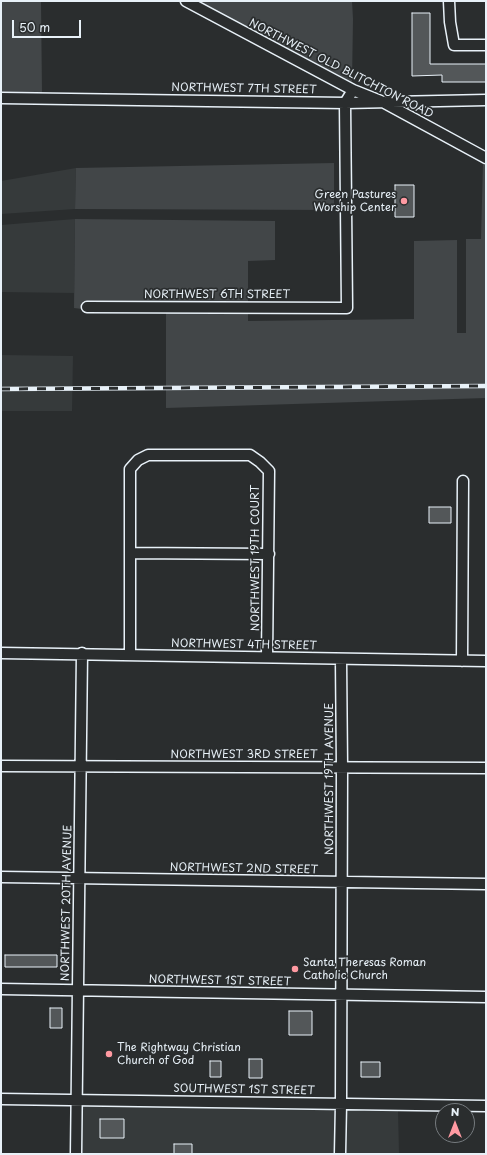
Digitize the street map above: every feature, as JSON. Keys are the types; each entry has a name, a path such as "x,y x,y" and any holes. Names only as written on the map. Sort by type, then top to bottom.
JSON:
{"street":[{"name":"NORTHWEST OLD BLITCHTON ROAD","path":"186,1 353,90 383,102 486,158"},
{"path":"449,1 450,22 454,45 486,45"},
{"path":"345,103 353,90"},
{"name":"NORTHWEST 7TH STREET","path":"1,98 345,103 486,100"},
{"name":"NORTHWEST 6TH STREET","path":"87,307 347,308 345,103"},
{"name":"NORTHWEST 19TH COURT","path":"130,553 130,469 138,460 148,455 250,455 260,462 269,471 267,657"},
{"path":"462,662 463,481"},
{"path":"130,654 130,553 269,554"},
{"name":"NORTHWEST 4TH STREET","path":"1,653 82,653 462,662 486,661"},
{"name":"NORTHWEST 20TH AVENUE","path":"76,1154 82,653"},
{"name":"NORTHWEST 19TH AVENUE","path":"340,1154 342,882 341,659"},
{"name":"NORTHWEST 3RD STREET","path":"1,766 486,768"},
{"name":"NORTHWEST 2ND STREET","path":"1,877 486,884"},
{"name":"NORTHWEST 1ST STREET","path":"1,990 486,997"},
{"name":"SOUTHWEST 1ST STREET","path":"1,1099 486,1106"}],"shaded area":[{"path":"1,1 41,1 42,93 1,93"},
{"path":"197,1 352,1 352,82"},
{"path":"483,162 486,164 486,398 166,408 166,312 248,313 248,321 414,319 414,241 457,240 457,333 466,333 466,239 481,239"},
{"path":"334,163 334,210 75,209 76,168"},
{"path":"76,168 75,209 1,214 1,181"},
{"path":"75,219 74,293 1,292 1,225"},
{"path":"75,219 275,221 275,260 248,261 248,302 83,301 82,309 74,308"},
{"path":"1,355 73,356 72,411 1,411"},
{"path":"81,1105 336,1109 335,1154 81,1154"},
{"path":"346,1109 398,1110 399,1153 486,1154 344,1154"}],"building":[{"path":"412,13 430,13 430,64 486,64 486,82 442,82 442,75 412,76"},
{"name":"Green Pastures Worship Center","path":"395,185 414,185 414,217 395,217"},
{"path":"429,507 451,507 451,523 429,523"},
{"path":"5,955 57,955 57,967 5,967"},
{"path":"50,1008 62,1008 62,1028 50,1028"},
{"path":"289,1011 312,1011 312,1035 289,1035"},
{"path":"249,1059 262,1059 262,1078 249,1078"},
{"path":"210,1061 221,1061 221,1077 210,1077"},
{"path":"361,1062 380,1062 380,1077 361,1077"},
{"path":"100,1119 124,1119 124,1138 100,1138"},
{"path":"174,1144 192,1144 192,1154 174,1154"}],"railway":[{"path":"1,389 486,386"}],"place":[{"name":"Green Pastures Worship Center","path":"404,201"},
{"name":"Santa Theresas Roman Catholic Church","path":"295,969"},
{"name":"The Rightway Christian Church of God","path":"109,1054"}]}
